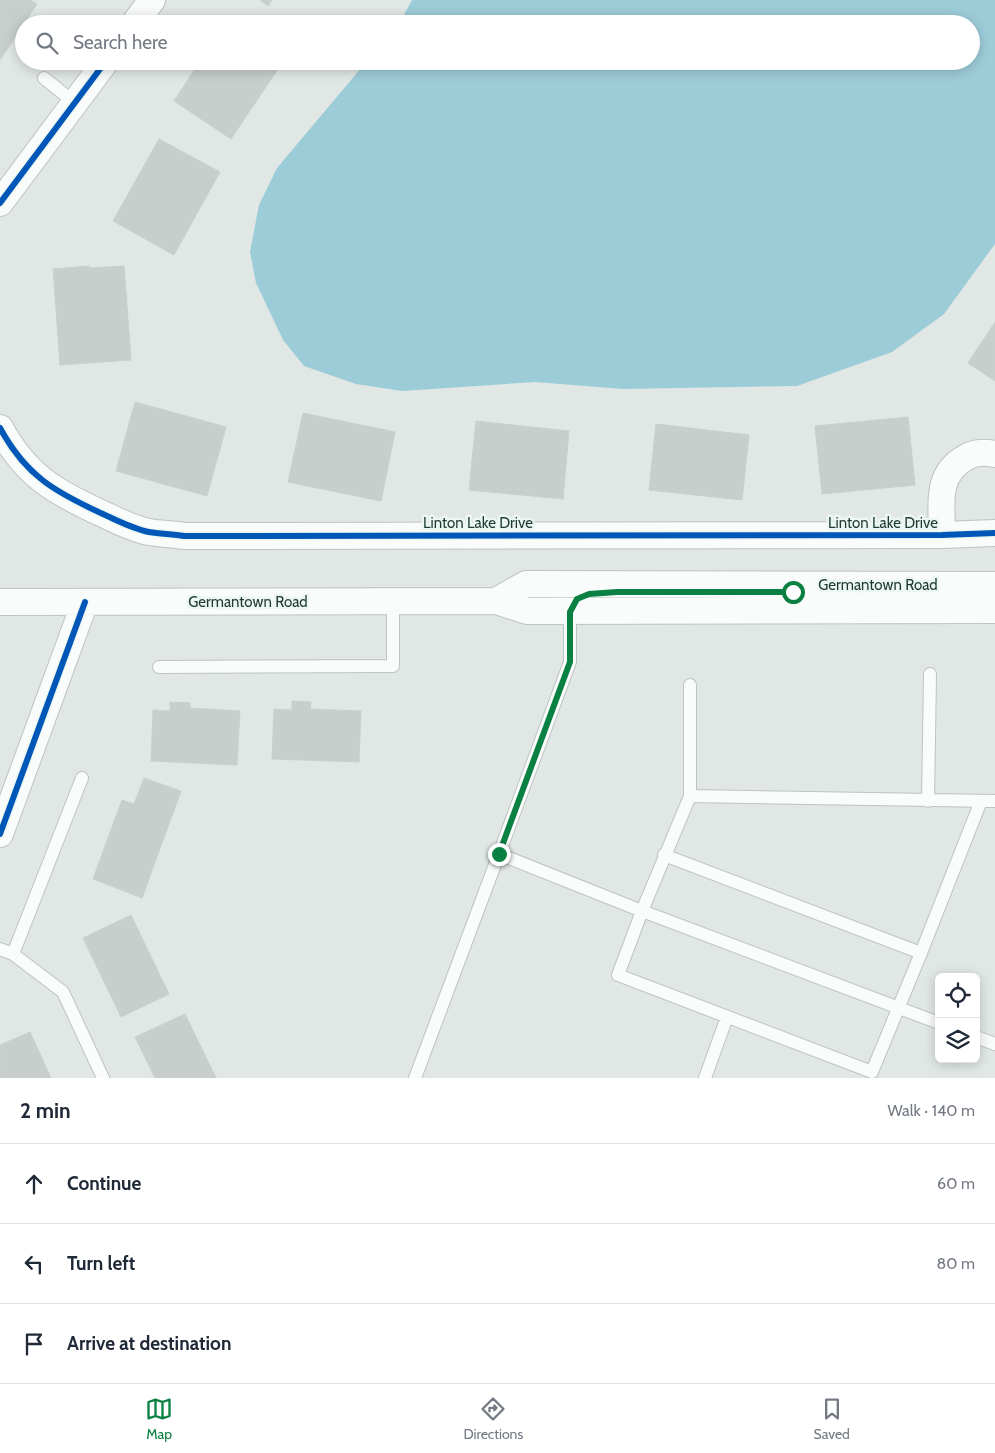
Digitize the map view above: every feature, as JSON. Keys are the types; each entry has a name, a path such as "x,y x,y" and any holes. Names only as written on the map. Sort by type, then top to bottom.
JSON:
{"street":[{"path":"141,15 152,0"},
{"path":"0,203 99,70"},
{"name":"Linton Lake Drive","path":"0,428 18,457 44,482 74,501 131,527 148,532 184,536 942,535 995,533"},
{"name":"Linton Lake Drive","path":"942,535 942,494 946,476 956,463 970,455 986,452 995,454"},
{"name":"Germantown Road","path":"496,601 526,584 995,584"},
{"path":"570,612 577,599 589,594 627,592 793,592 799,584"},
{"name":"Germantown Road","path":"0,602 496,601 527,612 995,610"},
{"path":"0,834 85,602"}],"lane":[{"path":"44,78 75,103"},
{"path":"159,667 394,666 393,602"},
{"path":"415,1078 570,662 570,612"},
{"path":"928,801 930,674"},
{"path":"690,685 690,796 664,855 618,975 872,1072 981,801"},
{"path":"12,954 82,778"},
{"path":"690,796 995,801"},
{"path":"499,854 642,911 935,1021"},
{"path":"664,855 921,953"},
{"path":"0,949 12,954 63,992 103,1078"},
{"path":"705,1078 727,1017"},
{"path":"980,1038 995,1044"}],"water":[{"path":"412,0 995,0 995,244 944,314 892,352 797,386 623,389 535,382 402,391 356,384 304,366 283,340 256,283 250,252 259,205 277,168 359,70 980,70 980,15 404,15"}],"building":[{"path":"0,0 30,0 37,4 30,15 15,15 15,37 0,60"},
{"path":"260,0 272,0 268,6"},
{"path":"194,70 277,70 231,139 174,101"},
{"path":"159,139 220,172 174,255 113,221"},
{"path":"89,266 89,268 124,266 131,360 60,365 53,269"},
{"path":"995,322 995,381 968,363"},
{"path":"135,402 226,427 207,496 116,471"},
{"path":"303,413 395,432 381,501 288,482"},
{"path":"908,417 915,485 822,494 815,426"},
{"path":"476,421 569,431 563,499 469,490"},
{"path":"656,424 749,435 742,500 649,490"},
{"path":"292,701 311,702 310,709 361,711 359,762 272,759 274,709 292,710"},
{"path":"170,702 190,703 190,708 240,711 237,765 151,761 153,710 170,711"},
{"path":"144,778 181,791 142,898 93,879 122,800 134,804"},
{"path":"131,915 169,994 121,1017 83,938"},
{"path":"185,1014 216,1078 155,1078 135,1037"},
{"path":"30,1032 51,1078 0,1078 0,1045"}],"cycle path":[{"path":"0,203 99,70"},
{"path":"0,428 20,459 31,471 56,490 131,527 143,531 184,536 942,535 995,533"},
{"path":"0,834 85,602"}],"route":[{"path":"499,854 570,662 570,612 577,599 589,594 617,592 793,592"}]}
